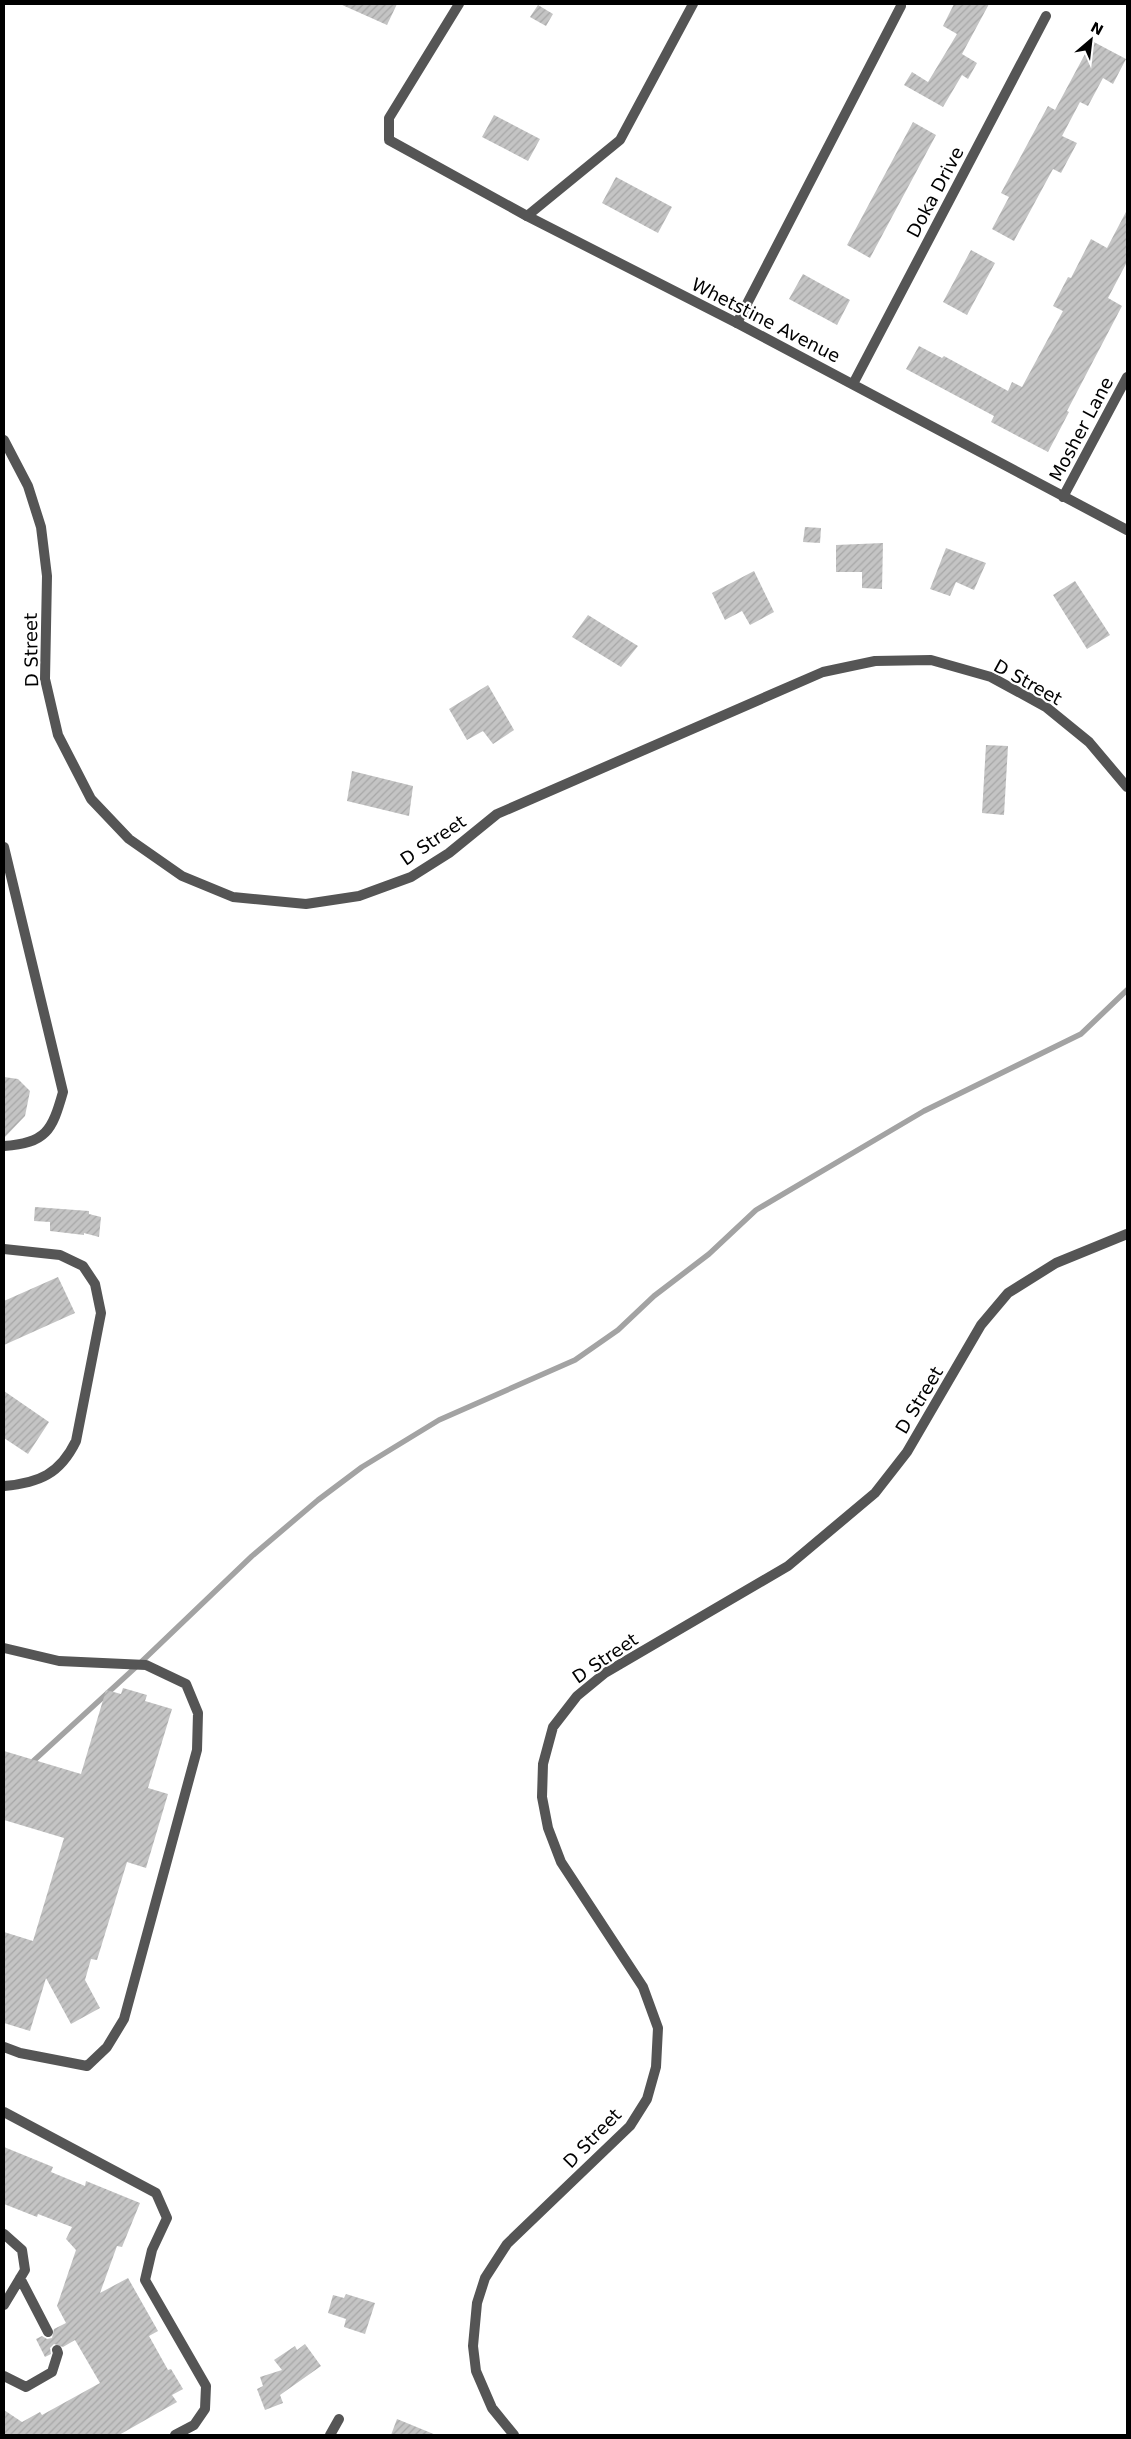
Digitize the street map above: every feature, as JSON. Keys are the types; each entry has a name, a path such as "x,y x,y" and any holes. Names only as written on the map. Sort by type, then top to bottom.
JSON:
{"street":[{"name":"Whetstine Avenue","path":"459,4 389,118 389,140 527,216 737,323 1127,530"},
{"path":"527,216 620,140 693,4"},
{"path":"737,323 901,6"},
{"name":"Doka Drive","path":"853,384 1046,16"},
{"name":"Mosher Lane","path":"1063,497 1127,378"},
{"name":"D Street","path":"4,440 28,486 41,527 47,576 45,679 58,735 91,799 129,839 182,876 233,896 306,904 359,896 411,877 450,853 497,814 823,672 875,661 930,660 991,677 1046,707 1089,742 1127,787"},
{"path":"4,846 63,1092 55,1120 41,1138 20,1145 4,1146"},
{"name":"D Street","path":"514,2435 492,2408 476,2371 472,2346 477,2303 485,2278 507,2244 630,2126 647,2099 656,2067 658,2028 644,1987 561,1862 548,1828 542,1797 543,1764 554,1727 577,1696 605,1673 788,1566 875,1493 907,1452 981,1325 1008,1293 1056,1263 1127,1234"},
{"path":"4,1249 60,1255 83,1266 95,1284 101,1313 76,1441 68,1458 51,1474 27,1484 4,1486"},
{"path":"4,1648 59,1661 146,1666 186,1684 198,1713 197,1750 124,2018 112,2040 87,2066 20,2053 4,2047"},
{"path":"4,2112 156,2193 167,2218 152,2250 144,2280 206,2386 206,2409 194,2425 175,2435"},
{"path":"4,2234 22,2250 25,2270 4,2305"},
{"path":"20,2278 48,2332"},
{"path":"4,2376 26,2387 52,2372 58,2353 57,2350"},
{"path":"330,2435 339,2419"}],"building":[{"path":"340,4 397,4 387,25"},
{"path":"954,4 989,4 962,54 977,63 968,79 962,75 943,107 904,85 912,72 928,82 957,34 943,26"},
{"path":"538,5 553,14 546,26 530,17"},
{"path":"1092,41 1126,59 1113,84 1103,78 1088,106 1080,102 1062,136 1077,143 1061,173 1053,169 1014,241 992,229 1009,197 1001,193 1048,106 1055,110"},
{"path":"494,115 540,139 528,161 482,137"},
{"path":"913,122 936,135 870,258 847,245"},
{"path":"616,177 672,207 658,233 602,203"},
{"path":"1127,210 1127,262 1108,298 1122,306 1067,411 1069,412 1048,452 991,422 994,416 906,369 919,346 942,358 944,356 1008,391 1012,382 1022,387 1063,311 1053,306 1068,277 1071,278 1091,239 1107,248"},
{"path":"971,250 995,263 967,315 943,302"},
{"path":"803,274 850,300 837,325 789,299"},
{"path":"805,527 821,528 820,543 803,542"},
{"path":"883,543 882,589 862,588 862,572 836,572 836,545"},
{"path":"946,548 986,563 974,590 956,582 950,596 930,589"},
{"path":"754,571 774,612 750,625 742,611 725,620 712,593"},
{"path":"1075,581 1110,635 1087,649 1053,595"},
{"path":"588,615 638,646 621,667 572,637"},
{"path":"488,685 514,730 493,744 483,731 467,740 449,709"},
{"path":"986,745 1008,746 1004,815 982,813"},
{"path":"352,771 413,786 409,816 347,801"},
{"path":"4,1077 18,1079 30,1091 25,1116 4,1138"},
{"path":"35,1207 89,1211 89,1214 101,1217 99,1237 84,1233 84,1235 50,1231 50,1222 34,1221"},
{"path":"58,1277 75,1313 4,1345 4,1301"},
{"path":"4,1391 49,1422 28,1454 4,1438"},
{"path":"123,1688 147,1695 145,1701 172,1709 148,1788 168,1794 146,1868 127,1862 97,1960 91,1959 85,1980 100,2008 71,2024 46,1978 30,2031 4,2023 4,1932 33,1941 64,1838 4,1820 4,1751 81,1774 106,1690 121,1694"},
{"path":"4,2147 53,2167 51,2172 85,2186 86,2181 140,2203 122,2247 117,2246 100,2293 128,2278 158,2331 149,2336 168,2370 171,2369 183,2389 172,2395 177,2402 119,2435 4,2435 4,2410 22,2422 40,2412 42,2415 100,2383 75,2340 63,2347 54,2344 50,2348 51,2354 45,2357 36,2339 42,2336 47,2339 52,2338 54,2329 66,2323 57,2306 76,2250 66,2239 72,2227 38,2214 37,2217 4,2204"},
{"path":"346,2294 375,2303 365,2334 344,2327 346,2319 328,2313 333,2295 344,2298"},
{"path":"305,2344 321,2366 280,2395 283,2403 265,2410 257,2389 263,2386 260,2377 282,2370 274,2360 295,2346 297,2350"},
{"path":"397,2419 436,2435 391,2435"}],"waterway":[{"path":"29,1765 137,1666 252,1556 318,1500 362,1467 439,1420 575,1360 618,1330 654,1296 709,1254 756,1210 924,1111 1081,1034 1127,990"}]}
